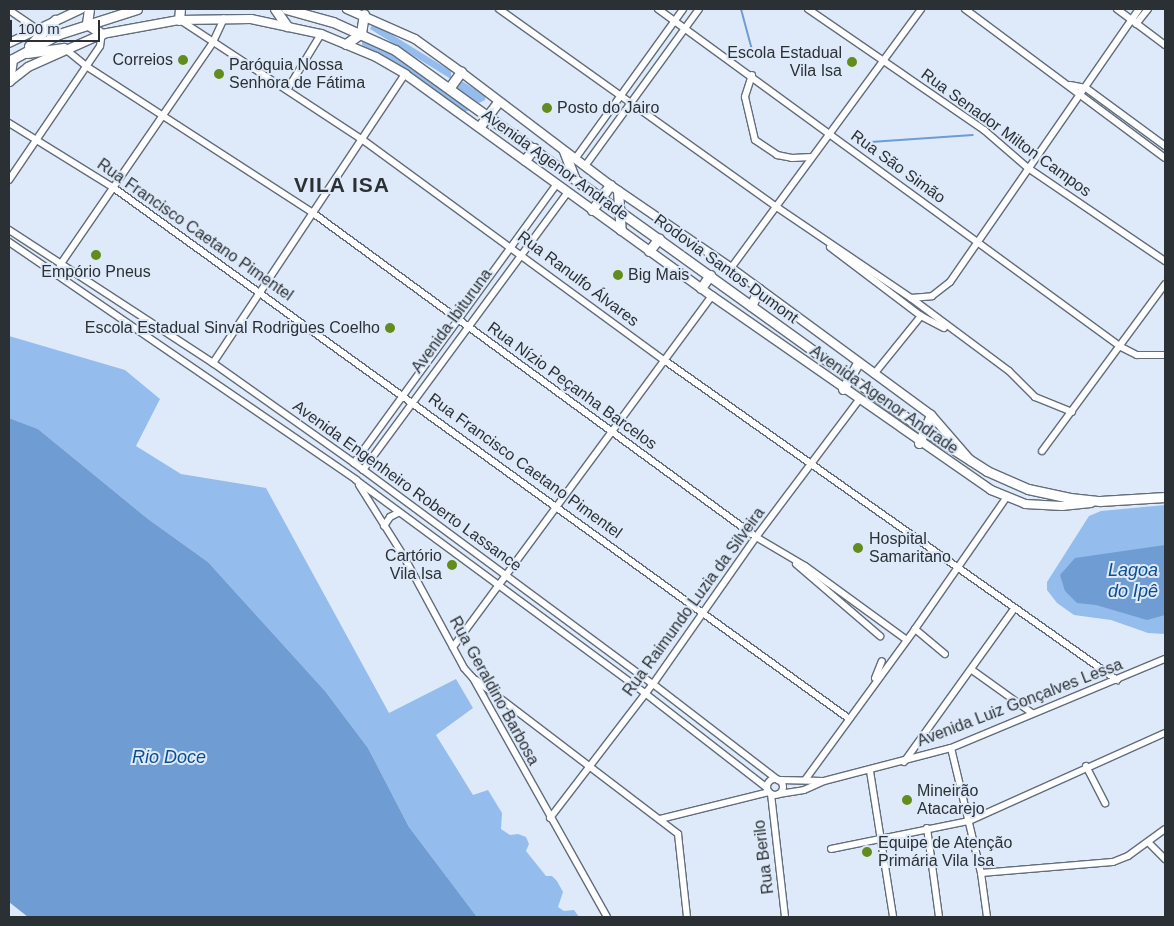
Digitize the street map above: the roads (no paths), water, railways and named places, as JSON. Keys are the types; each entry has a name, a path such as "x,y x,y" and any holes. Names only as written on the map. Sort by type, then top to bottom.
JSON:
{"highway":[{"path":"87,24 88,9"},
{"path":"9,82 10,59 87,24 137,9"},
{"path":"179,20 180,9"},
{"path":"275,9 287,26"},
{"name":"Rodovia Santos Dumont","path":"286,9 361,33 394,50 450,87 925,431 972,462 1028,489 1100,502 1165,497"},
{"path":"346,44 361,33 364,14"},
{"path":"25,52 55,20"},
{"path":"87,24 102,34"},
{"path":"25,52 64,48"},
{"path":"450,87 462,72"},
{"path":"480,126 498,102"},
{"path":"524,160 534,148"},
{"path":"564,151 575,177"},
{"path":"592,210 602,197 614,188 620,230"},
{"path":"649,251 659,238"},
{"path":"701,288 710,275"},
{"path":"752,306 759,288"},
{"path":"843,389 852,377 858,362"},
{"path":"919,443 931,415"}],"main road":[{"path":"9,43 36,28 81,9"},
{"name":"Avenida Agenor Andrade","path":"347,9 364,14 415,39 462,72 498,102 614,188 759,288 931,415 967,453 972,462"},
{"name":"Avenida Agenor Andrade","path":"9,82 28,67 64,48 102,34 179,20 250,19 321,34 346,44 405,74 919,443 1006,498 1025,504 1062,506 1100,502"}],"street":[{"path":"499,9 622,94 778,208 912,298 1009,371 1035,396 1072,412"},
{"name":"Rua São Simão","path":"658,9 752,75 829,134 977,240 1121,348"},
{"path":"575,158 683,9"},
{"path":"585,166 700,9"},
{"name":"Rua Senador Milton Campos","path":"808,9 984,130 1028,168 1165,260"},
{"path":"731,268 778,208 812,156 921,9"},
{"path":"966,9 1165,158"},
{"path":"1117,9 1165,45"},
{"path":"1135,21 1139,9"},
{"path":"912,298 932,296 942,291 1127,30 1148,9"},
{"path":"9,10 36,28"},
{"path":"60,265 213,42 224,18"},
{"name":"Rua Ranulfo Álvares","path":"179,20 363,140 520,252 664,360 1117,680"},
{"path":"9,180 100,46 102,34"},
{"path":"287,90 321,34"},
{"name":"Rua Nízio Peçanha Barcelos","path":"64,48 86,66 164,114 314,214 456,321 756,537 805,566 907,640"},
{"path":"213,363 314,214 405,74"},
{"path":"752,75 745,97 755,140 777,155 792,158 812,156"},
{"path":"1070,85 1086,88 1165,146"},
{"name":"Rua Francisco Caetano Pimentel","path":"9,123 114,188 403,394 848,718"},
{"name":"Avenida Ibituruna","path":"354,463 510,245 557,184"},
{"name":"Avenida Ibituruna","path":"363,470 411,400 520,252 568,192"},
{"path":"807,226 845,260 921,316 965,339"},
{"name":"Avenida Engenheiro Roberto Lassance","path":"9,230 213,363 297,425 354,463 719,733 779,780"},
{"name":"Avenida Engenheiro Roberto Lassance","path":"9,242 356,480 398,513 646,694 769,791"},
{"path":"1042,451 1121,348 1165,284"},
{"path":"454,647 712,296"},
{"path":"874,374 921,316"},
{"path":"1121,348 1137,355 1165,355"},
{"name":"Rua Raimundo Luzia da Silveira","path":"550,818 646,694 756,537 859,400"},
{"path":"291,435 297,425"},
{"name":"Rua Geraldino Barbosa","path":"356,480 473,678 607,917"},
{"path":"805,780 848,718 915,630 1006,498"},
{"path":"384,526 390,517 398,513"},
{"name":"Rua Nízio Peçanha Barcelos","path":"791,559 880,636"},
{"path":"904,762 972,670 1014,609"},
{"path":"915,630 945,654"},
{"name":"Avenida Luiz Gonçalves Lessa","path":"769,791 779,794 804,790 824,781 904,762 951,748 1165,659"},
{"path":"867,693 882,661"},
{"path":"972,670 1032,713"},
{"path":"473,678 592,766 678,834 681,842 688,917"},
{"path":"711,744 719,733"},
{"path":"830,849 969,821 1086,766 1165,733"},
{"path":"951,748 981,873 987,917"},
{"path":"1086,766 1105,803"},
{"path":"870,770 893,917"},
{"path":"660,819 769,791 770,781 779,780 782,787 779,794"},
{"name":"Avenida Luiz Gonçalves Lessa","path":"779,780 824,781"},
{"name":"Rua Berilo","path":"769,791 786,917"},
{"path":"927,828 939,917"},
{"path":"981,873 1106,864 1128,856 1165,829"},
{"path":"1149,842 1165,859"}],"water":[{"name":"Rio Doce","path":"9,418 38,429 148,519 208,562 325,691 368,748 409,827 477,917 28,917 9,902"},
{"name":"Lagoa do Ipê","path":"1165,545 1165,615 1147,620 1096,605 1077,603 1065,591 1060,575 1075,558"}],"waterway":[{"path":"741,9 752,50"},
{"path":"856,143 973,135"},
{"path":"1141,136 1165,154"}],"place":[{"name":"Correios","path":"183,60"},
{"name":"Escola Estadual Vila Isa","path":"852,62"},
{"name":"Paróquia Nossa Senhora de Fátima","path":"219,74"},
{"name":"Posto do Jairo","path":"547,108"},
{"name":"Empório Pneus","path":"96,255"},
{"name":"Big Mais","path":"618,275"},
{"name":"Escola Estadual Sinval Rodrigues Coelho","path":"390,328"},
{"name":"Hospital Samaritano","path":"858,548"},
{"name":"Cartório Vila Isa","path":"452,565"},
{"name":"Mineirão Atacarejo","path":"907,800"},
{"name":"Equipe de Atenção Primária Vila Isa","path":"867,852"}],"district":[{"name":"VILA ISA","path":"342,185"}]}
